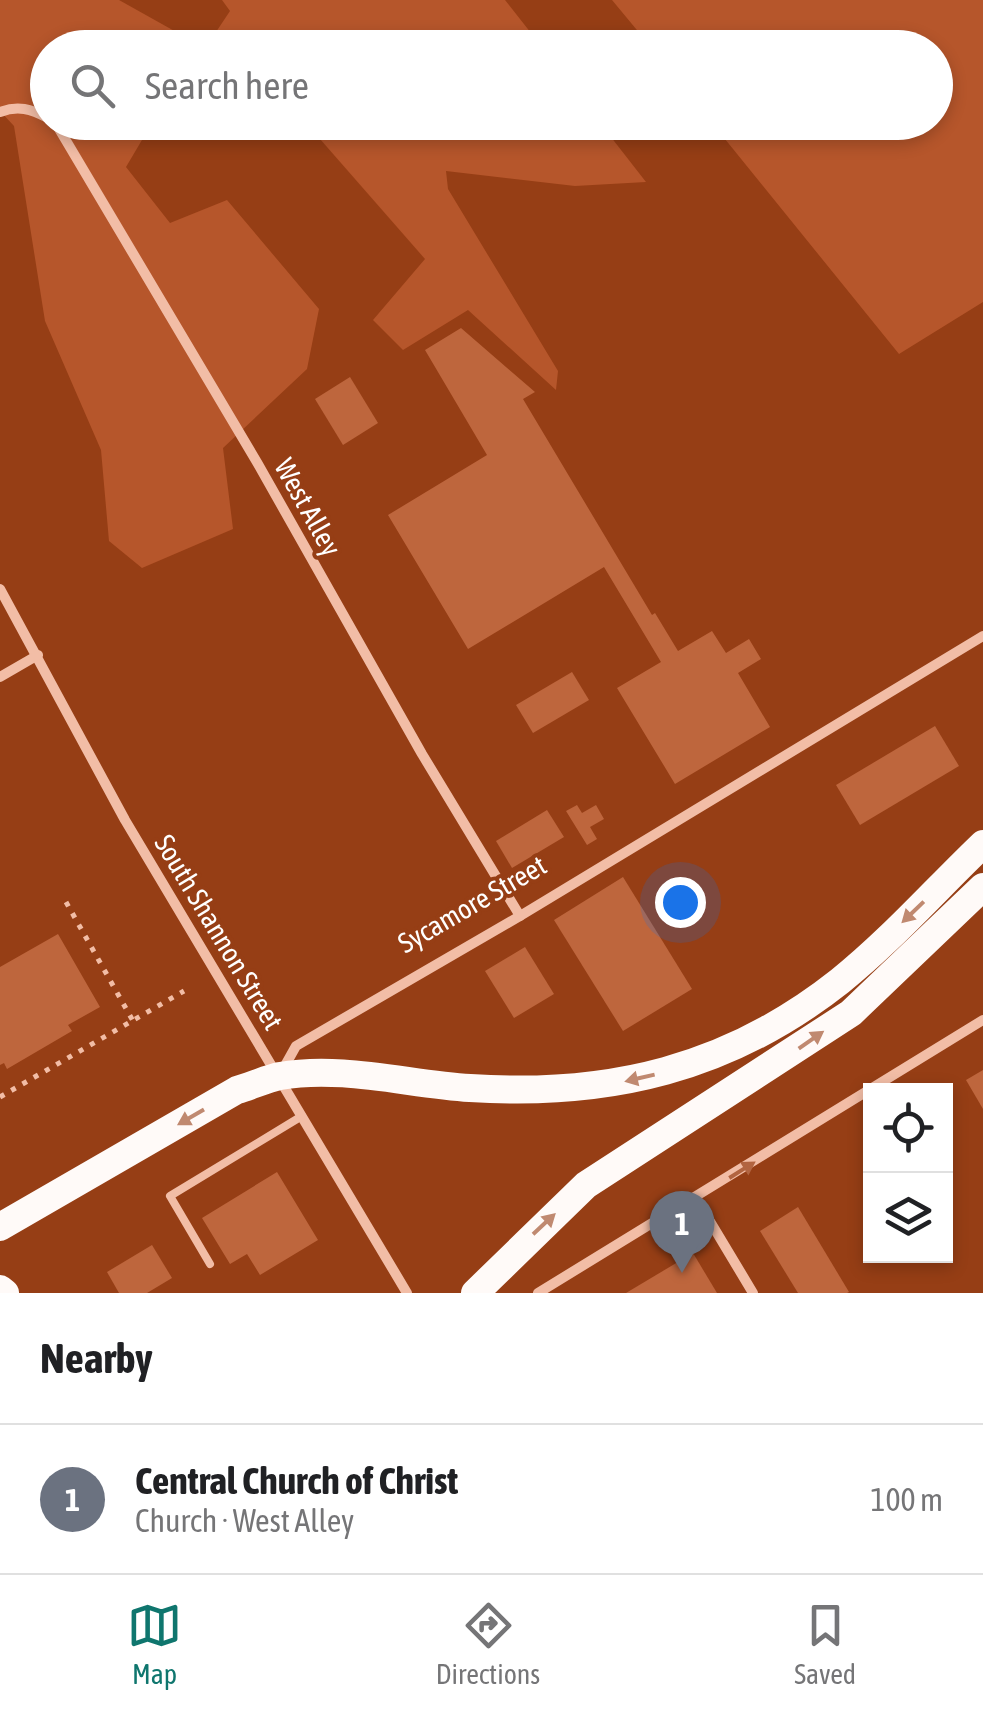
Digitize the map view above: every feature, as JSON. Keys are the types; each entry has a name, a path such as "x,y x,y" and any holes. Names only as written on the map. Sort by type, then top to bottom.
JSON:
{"highway":[{"path":"0,1228 237,1090 279,1076 349,1075 468,1088 542,1090 622,1082 679,1069 732,1049 787,1020 842,979 983,844"},
{"path":"475,1293 586,1185 850,1012 983,887"}],"street":[{"path":"0,112 12,108 30,110"},
{"name":"West Alley","path":"66,140 520,916"},
{"name":"South Shannon Street","path":"0,589 126,820 407,1293"},
{"name":"Sycamore Street","path":"279,1076 296,1046 520,916 983,636"},
{"path":"0,677 38,656"},
{"path":"538,1293 983,1020"},
{"path":"696,1198 754,1293"}],"lane":[{"path":"210,1264 170,1196 302,1116"}],"path":[{"path":"66,902 132,1020"},
{"path":"0,1097 184,991"}],"shaded area":[{"path":"0,0 119,0 173,30 30,30 30,140 142,140 126,167 170,223 227,200 319,309 307,369 223,448 233,529 142,568 109,541 101,450 45,321 14,126 0,111"},
{"path":"222,0 505,0 529,30 217,30 230,11"},
{"path":"612,0 983,0 983,302 899,354 726,140 953,140 953,30 637,30"},
{"path":"321,140 613,140 646,182 575,186 446,171 448,189 558,371 556,390 468,310 403,350 373,320 425,259"}],"building":[{"path":"461,328 535,392 523,399 652,615 655,613 678,651 712,631 726,653 749,639 761,659 738,673 770,727 675,784 617,688 661,662 604,567 468,649 388,515 487,455 425,350"},
{"path":"350,377 378,423 343,445 315,399"},
{"path":"572,672 589,700 533,733 516,705"},
{"path":"935,726 959,766 860,825 836,785"},
{"path":"577,805 582,813 596,805 604,819 590,827 597,839 587,845 566,811"},
{"path":"547,810 564,837 512,868 496,841"},
{"path":"623,877 692,989 623,1031 554,920"},
{"path":"58,934 100,1007 68,1025 72,1031 7,1069 4,1063 0,1065 0,967"},
{"path":"525,947 554,994 514,1018 485,971"},
{"path":"983,1070 983,1109 966,1080"},
{"path":"277,1172 318,1240 260,1275 247,1254 230,1264 202,1218"},
{"path":"798,1207 849,1292 798,1293 760,1231"},
{"path":"152,1245 172,1278 147,1293 119,1293 107,1272"},
{"path":"693,1253 717,1293 626,1293"}],"place":[{"name":"Central Church of Christ","path":"682,1273"}]}
